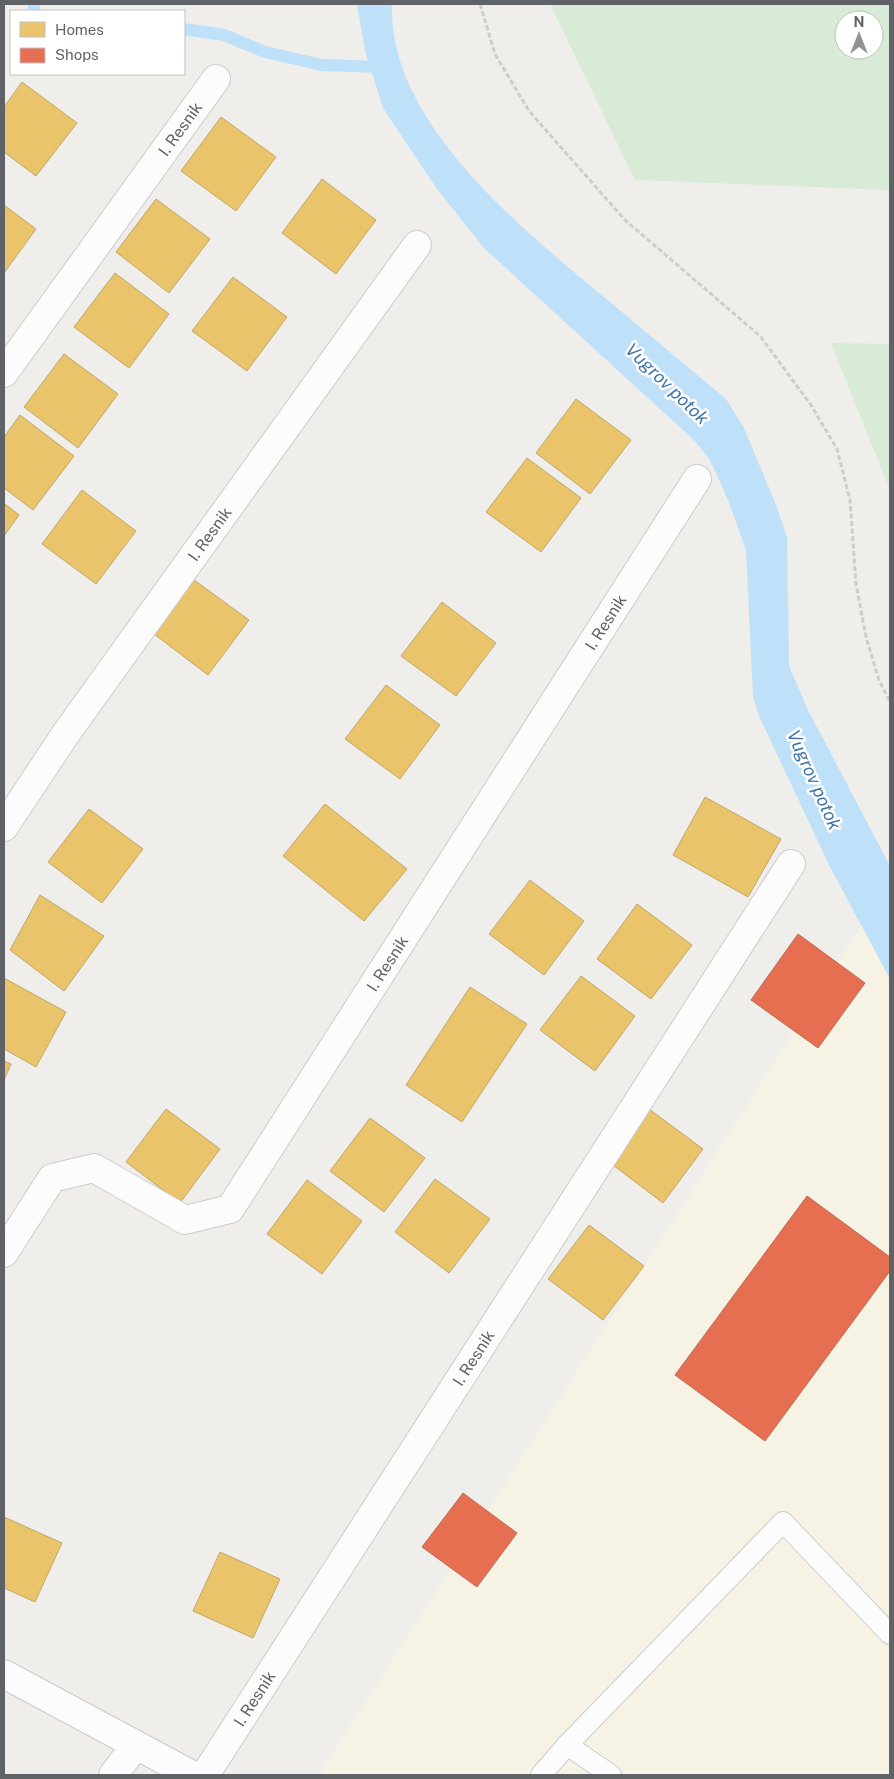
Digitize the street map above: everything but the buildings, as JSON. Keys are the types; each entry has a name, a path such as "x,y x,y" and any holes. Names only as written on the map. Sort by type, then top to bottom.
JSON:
{"street":[{"name":"I. Resnik","path":"4,373 216,79"},
{"name":"I. Resnik","path":"4,826 67,732 417,244"},
{"name":"I. Resnik","path":"4,1253 52,1178 94,1168 185,1220 230,1209 697,479"},
{"name":"I. Resnik","path":"205,1775 791,864"},
{"path":"4,1674 192,1775"},
{"path":"113,1775 136,1745"}],"lane":[{"path":"541,1775 567,1745 783,1522 890,1634"},
{"path":"567,1745 611,1775"}],"path":[{"path":"480,4 495,54 528,111 625,220 760,336 811,405 837,449 850,500 856,584 866,637 879,680 890,702"}],"shaded area":[{"path":"862,925 890,979 890,1775 319,1775"}],"green space":[{"path":"550,4 890,4 890,190 635,180"},
{"path":"831,343 890,344 890,490"}],"water":[{"name":"Vugrov potok","path":"357,4 392,4 397,48 412,90 435,130 465,169 535,239 726,399 743,426 775,502 787,537 789,666 808,710 890,866 890,979 829,865 759,716 753,697 746,550 728,500 710,460 695,441 484,248 437,189 383,108 365,51"}],"waterway":[{"path":"34,4 34,10"},
{"path":"185,29 224,35 265,52 322,65 382,67"}]}
